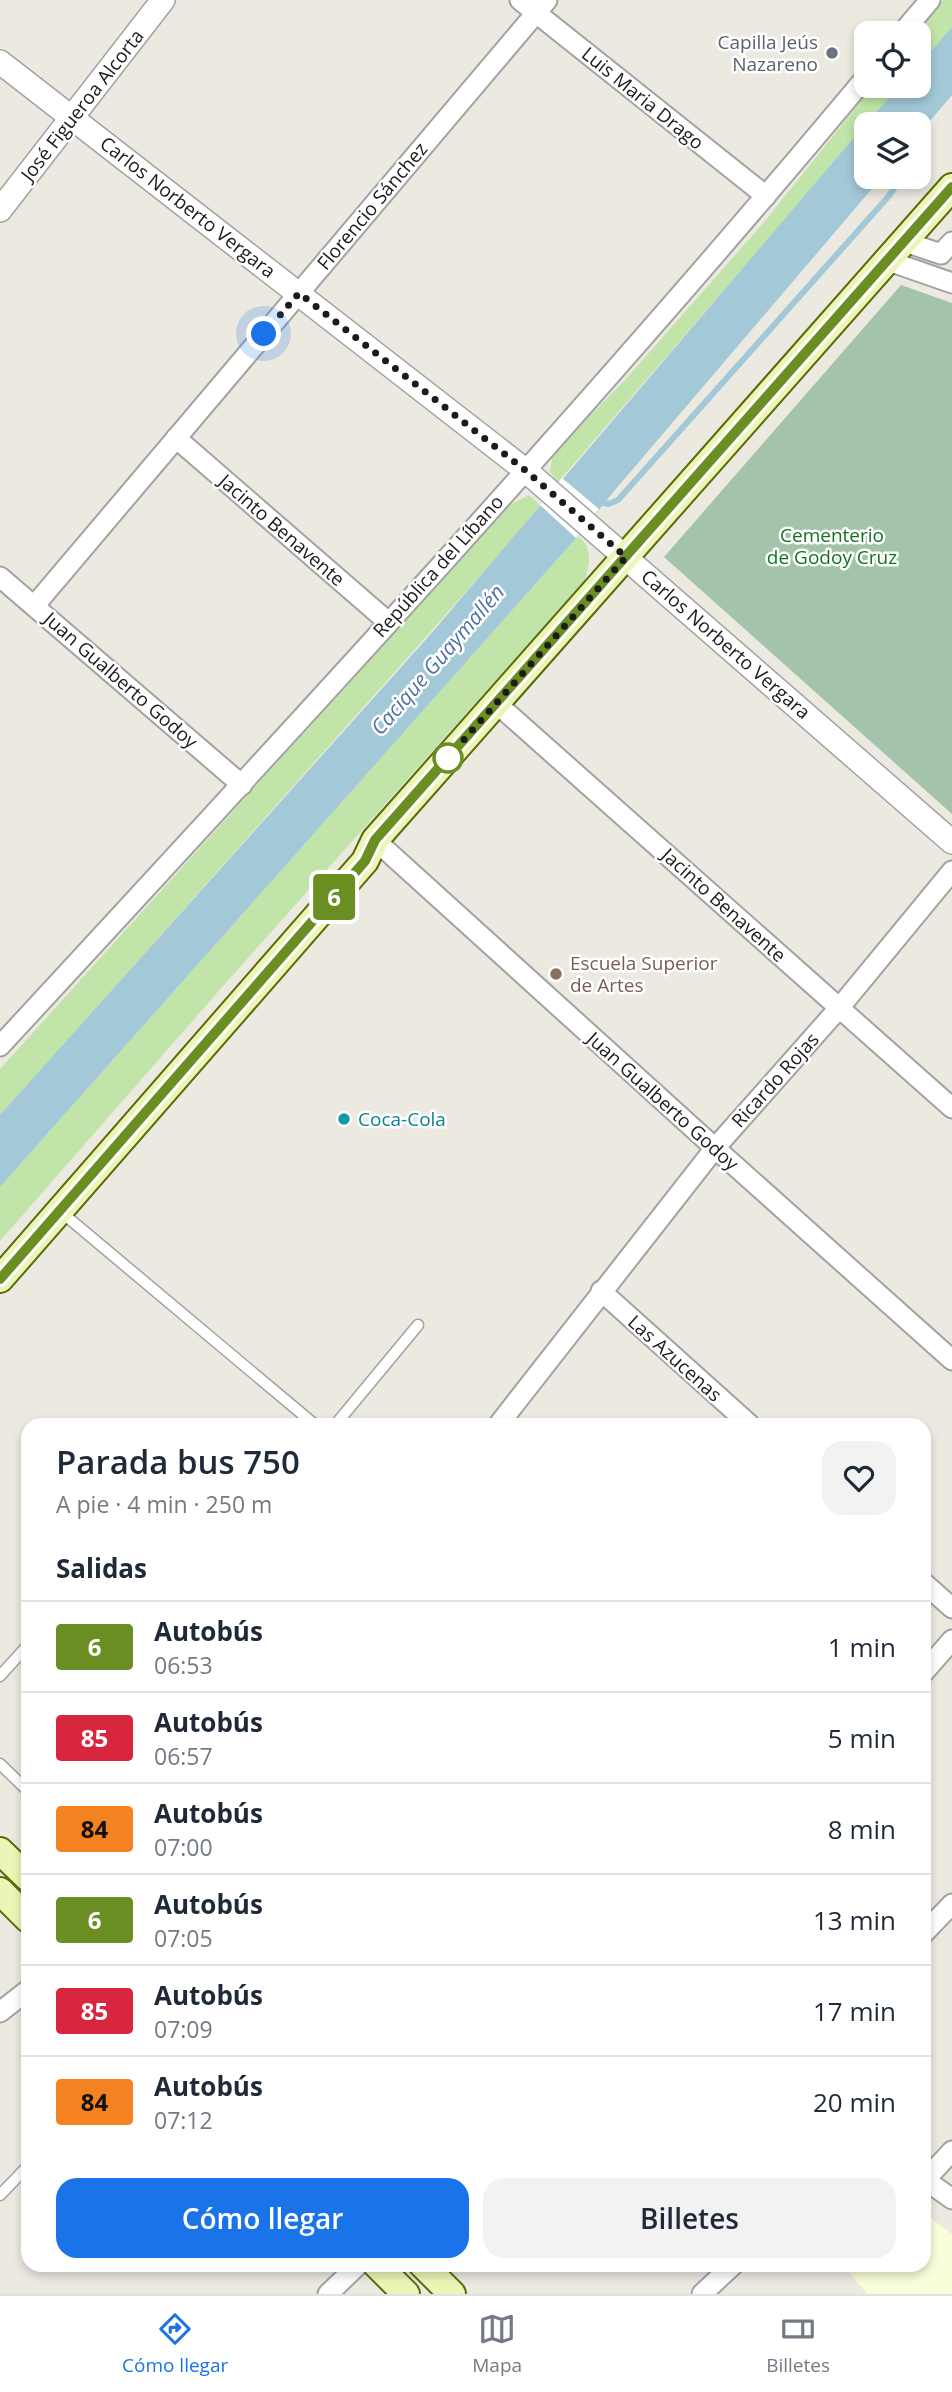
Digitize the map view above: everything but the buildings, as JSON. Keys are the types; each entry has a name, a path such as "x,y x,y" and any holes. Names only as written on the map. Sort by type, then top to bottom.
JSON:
{"main road":[{"path":"0,1279 365,861 375,840 952,187"},
{"path":"0,1256 355,852 375,840"},
{"path":"0,1851 21,1871"},
{"path":"0,1891 21,1912"},
{"path":"384,2272 406,2294"},
{"path":"430,2272 452,2294"}],"street":[{"name":"José Figueroa Alcorta","path":"0,211 163,0"},
{"name":"Luis Maria Drago","path":"520,0 542,6 766,197"},
{"path":"912,21 930,0"},
{"name":"Florencio Sánchez","path":"35,605 542,6"},
{"name":"Carlos Norberto Vergara","path":"0,62 525,470 952,842"},
{"name":"República del Líbano","path":"0,1046 242,785 525,470 766,197 854,91"},
{"path":"894,250 942,254 952,242"},
{"path":"894,250 952,283"},
{"name":"Jacinto Benavente","path":"176,438 387,622"},
{"name":"Juan Gualberto Godoy","path":"0,577 242,785"},
{"name":"Jacinto Benavente","path":"496,703 952,1108"},
{"name":"Juan Gualberto Godoy","path":"375,840 952,1360"},
{"name":"Ricardo Rojas","path":"504,1418 715,1148 840,1007 952,871"},
{"name":"Las Azucenas","path":"601,1291 742,1418"},
{"path":"931,1589 952,1608"},
{"path":"931,1664 952,1640"},
{"path":"931,1926 952,1904"},
{"path":"0,2012 21,1996"},
{"path":"931,2173 952,2151"},
{"path":"931,2183 952,2199"},
{"path":"328,2294 351,2272"},
{"path":"702,2294 725,2272"}],"lane":[{"path":"60,1210 307,1418"},
{"path":"341,1418 418,1325"},
{"path":"0,1676 21,1653"},
{"path":"0,1764 21,1784"},
{"path":"0,2195 21,2173"}],"shaded area":[{"path":"931,2218 952,2234 952,2294 867,2294 849,2272 931,2272"}],"green space":[{"path":"943,0 952,0 952,27 931,51 931,21 925,21"},
{"path":"863,98 890,98 878,112 854,112 854,139 558,482 550,472 552,457 557,449 625,380 765,221"},
{"name":"Cementerio de Godoy Cruz","path":"901,285 952,303 952,814 664,557"},
{"path":"529,495 540,505 504,549 0,1116 0,1069 510,505"},
{"path":"578,536 586,546 589,556 585,580 0,1241 0,1187"}],"water":[{"path":"952,27 952,95 931,120 931,112 876,112 889,98 931,98 931,51"},
{"name":"Cacique Guaymallén","path":"854,138 854,189 872,189 578,536 0,1187 0,1115 429,636"}],"pier":[{"path":"562,478 599,509 576,538 540,505"}],"waterway":[{"path":"597,501 608,504 618,500 894,189"}],"bus line":[{"name":"6","path":"0,1279 365,861 375,840 952,187"}],"place":[{"name":"Capilla Jeús Nazareno","path":"832,53"},
{"name":"Escuela Superior de Artes","path":"556,974"},
{"name":"Coca-Cola","path":"344,1119"}],"route":[{"path":"264,334 299,293 525,470 626,557 444,762 448,758"}]}
